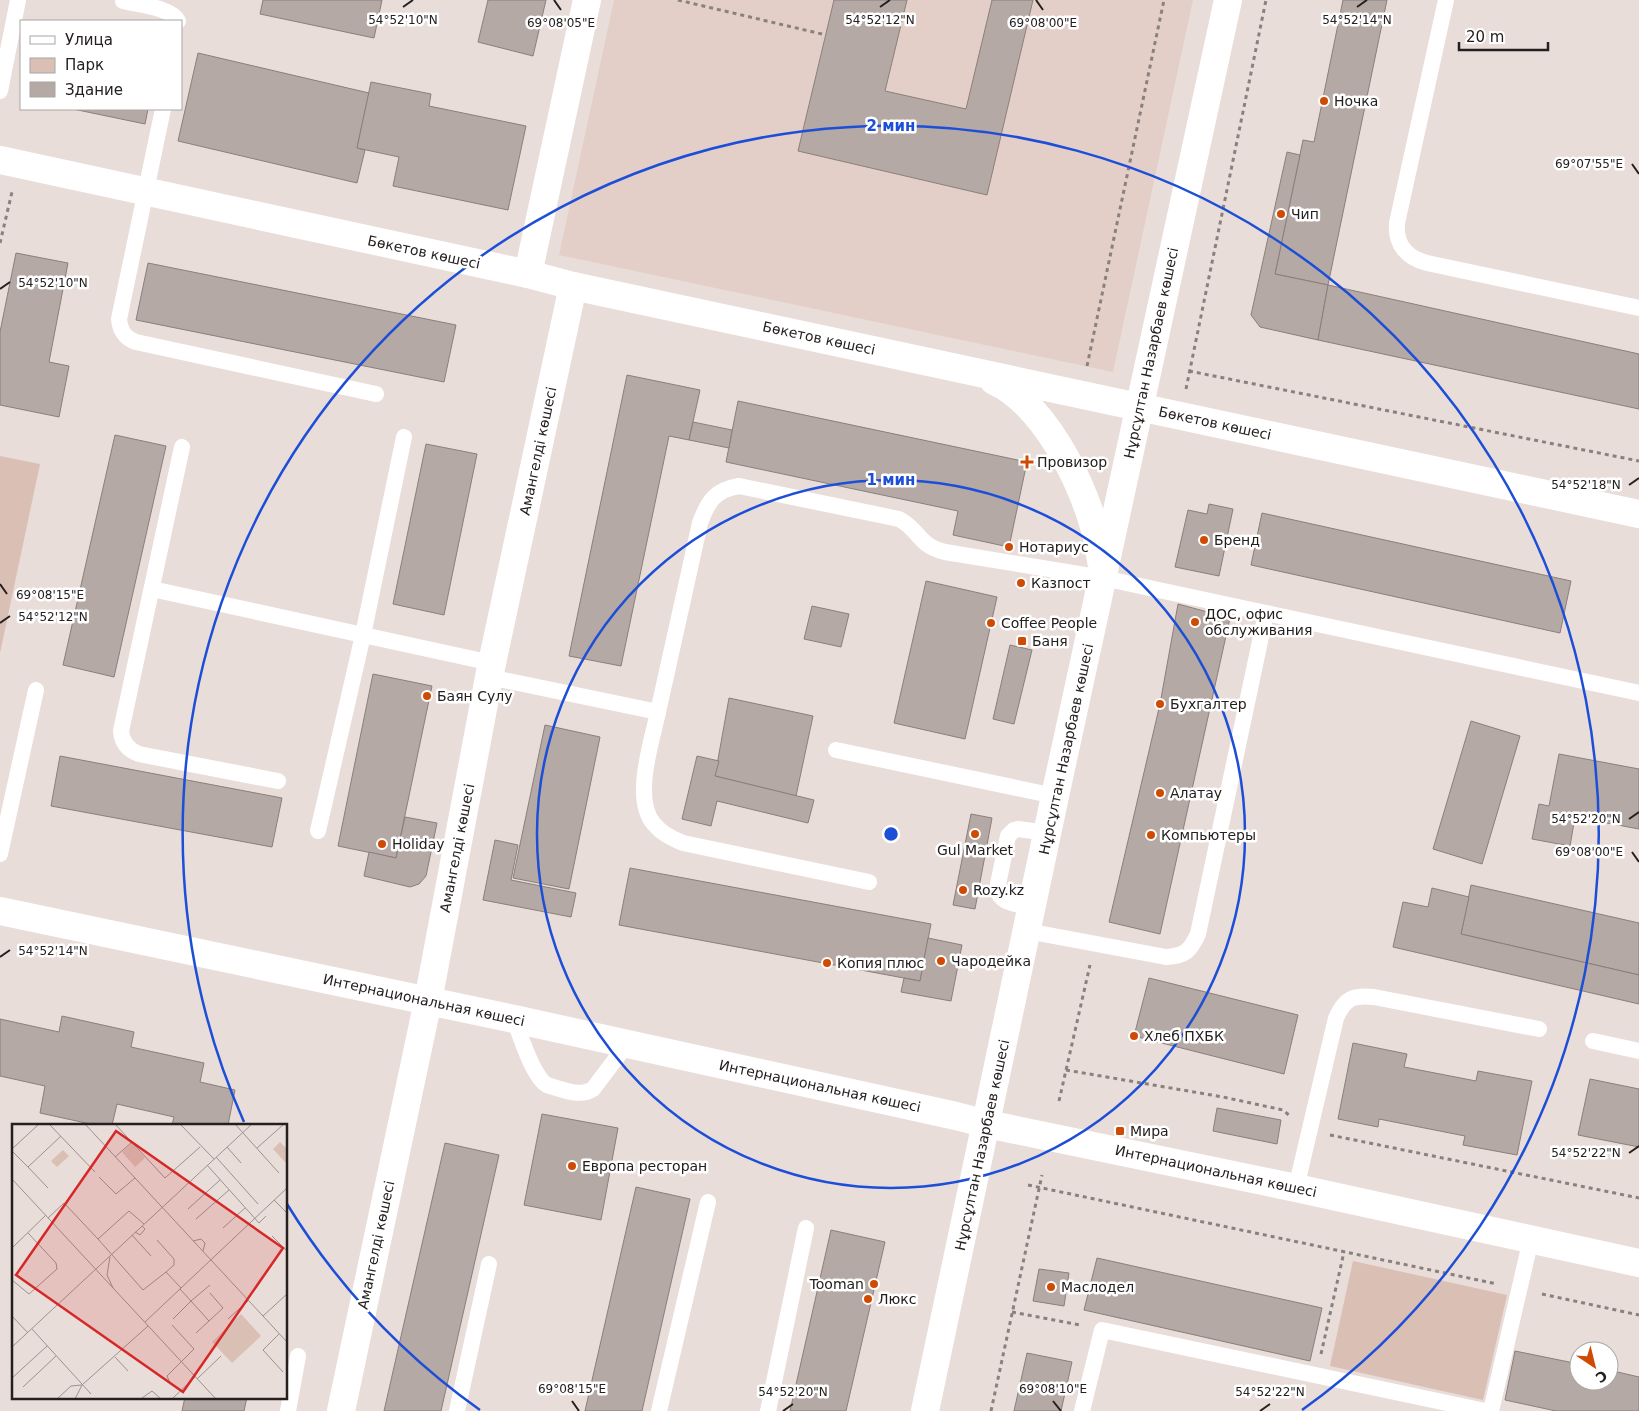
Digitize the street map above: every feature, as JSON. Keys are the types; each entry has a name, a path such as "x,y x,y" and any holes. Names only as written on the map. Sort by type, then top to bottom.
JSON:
{"main road":[{"path":"528,274 587,0"},
{"name":"Нұрсұлтан Назарбаев көшесі","path":"925,1411 1055,796 1228,0"},
{"name":"Бөкетов көшесі","path":"9,162 528,274 573,286 1639,514"},
{"name":"Амангелді көшесі","path":"341,1411 428,1001 491,670 573,286"},
{"path":"935,362 1005,386 1029,405 1039,416 1074,474 1087,504 1096,531 1103,578"},
{"name":"Интернациональная көшесі","path":"0,911 514,1019 986,1124 1639,1262"}],"lane":[{"path":"0,91 18,0"},
{"path":"1446,0 1396,223 1396,234 1400,244 1408,254 1418,261 1639,308"},
{"path":"123,1 168,11 176,16 178,20"},
{"path":"163,110 119,319 120,326 128,339 376,394"},
{"path":"318,831 364,635 404,437"},
{"path":"182,447 121,731 124,743 132,752 139,754 278,781"},
{"path":"870,882 683,843 666,835 653,824 646,811 643,797 644,782 700,523 706,507 715,496 727,488 739,486 899,519 907,523 924,543 938,550 1103,578 1639,693"},
{"path":"152,589 364,635 491,670 658,712"},
{"path":"1048,834 1018,829 1008,836 997,889 998,895 1006,902 1030,919 1095,944 1166,957 1187,953 1198,934 1266,613"},
{"path":"0,854 36,690"},
{"path":"836,750 1055,796"},
{"path":"1296,1188 1336,1018 1350,998 1358,996 1374,997 1539,1029"},
{"path":"514,1019 535,1070 543,1082 547,1085 581,1094 593,1089 627,1044"},
{"path":"1593,1041 1639,1051"},
{"path":"659,1411 708,1202"},
{"path":"768,1411 806,1228"},
{"path":"1491,1411 1531,1239"},
{"path":"457,1411 489,1264"},
{"path":"1082,1411 1102,1330 1485,1411"},
{"path":"288,1411 298,1356"}],"path":[{"path":"678,0 826,35"},
{"path":"1081,394 1164,0"},
{"path":"1180,415 1266,0"},
{"path":"0,243 9,162"},
{"path":"1190,371 1639,461"},
{"path":"1059,1101 1095,944"},
{"path":"1066,1070 1223,1097 1283,1110 1310,1131 1639,1198"},
{"path":"991,1411 1042,1175"},
{"path":"1028,1185 1639,1314"},
{"path":"1316,1375 1344,1252"},
{"path":"1012,1312 1102,1330"}],"shaded area":[{"path":"614,0 1193,0 1113,372 559,255"}],"green space":[{"path":"0,456 40,464 0,653"},
{"path":"1353,1261 1507,1295 1483,1400 1330,1366"}],"building":[{"path":"263,0 382,0 374,38 260,14"},
{"path":"488,0 546,0 533,56 478,42"},
{"path":"834,0 907,0 885,91 966,109 992,0 1033,0 987,195 798,151"},
{"path":"1343,0 1387,0 1328,285 1275,274 1303,140 1314,142"},
{"path":"198,53 369,93 357,148 365,150 357,183 178,141"},
{"path":"371,82 431,94 429,106 526,126 508,210 393,186 399,157 357,148"},
{"path":"78,110 148,110 145,124"},
{"name":"Чип","path":"1287,152 1300,155 1275,274 1328,285 1318,340 1260,327 1251,315"},
{"path":"16,253 68,263 49,362 69,366 59,417 0,405 0,332"},
{"path":"148,263 456,325 444,382 136,320"},
{"path":"1328,285 1639,354 1639,409 1318,340"},
{"path":"627,375 700,390 689,440 669,436 621,666 569,656"},
{"path":"738,401 1027,462 1009,547 953,535 958,511 726,462"},
{"path":"693,422 732,430 729,448 689,440"},
{"path":"115,435 166,446 114,677 63,665"},
{"path":"426,444 477,454 444,615 393,604"},
{"name":"Бренд","path":"1209,504 1233,509 1219,576 1175,567 1188,510 1207,514"},
{"path":"1262,513 1571,581 1560,633 1251,565"},
{"path":"926,581 997,597 965,739 894,723"},
{"path":"1178,604 1230,618 1160,934 1109,922 1160,704"},
{"path":"812,606 849,614 841,647 804,639"},
{"path":"1010,645 1032,650 1014,724 993,719"},
{"path":"373,674 432,686 396,858 338,846"},
{"path":"729,698 813,716 796,796 715,776"},
{"path":"1471,721 1520,736 1482,864 1433,849"},
{"path":"545,725 600,737 569,889 513,878"},
{"path":"1559,754 1639,769 1639,829 1575,817 1570,846 1532,839 1539,804 1549,806"},
{"path":"60,756 282,798 272,847 51,806"},
{"path":"697,756 719,761 715,776 814,800 808,823 717,801 711,826 682,819"},
{"path":"971,814 992,818 975,909 953,905"},
{"path":"405,817 437,823 426,876 419,884 410,887 364,876 369,852 396,858"},
{"path":"495,840 518,845 511,880 576,893 571,917 483,900"},
{"path":"630,868 931,924 920,981 619,925"},
{"path":"1471,885 1639,923 1639,975 1461,934"},
{"path":"1432,888 1469,897 1461,934 1639,975 1639,1004 1393,947 1403,902 1428,907"},
{"name":"Чародейка","path":"928,938 962,945 951,1001 901,992 904,978 920,981"},
{"path":"1149,978 1298,1015 1284,1074 1134,1036"},
{"path":"62,1016 134,1032 131,1047 204,1063 200,1082 235,1090 228,1124 172,1124 174,1117 117,1104 112,1124 90,1124 40,1113 45,1086 0,1076 0,1019 59,1032"},
{"path":"1353,1043 1407,1054 1404,1067 1476,1081 1478,1071 1532,1081 1517,1155 1463,1145 1465,1136 1379,1119 1378,1127 1338,1119"},
{"path":"1590,1079 1639,1089 1639,1147 1578,1135"},
{"path":"1217,1108 1281,1120 1277,1144 1213,1131"},
{"name":"Европа ресторан","path":"542,1114 618,1128 601,1220 524,1205"},
{"path":"445,1143 499,1155 441,1411 384,1411"},
{"path":"636,1187 690,1199 642,1411 585,1411"},
{"path":"831,1230 885,1242 846,1411 790,1411"},
{"path":"1097,1258 1322,1308 1310,1361 1084,1310"},
{"name":"Маслодел","path":"1039,1269 1069,1273 1064,1306 1033,1301"},
{"path":"1515,1351 1569,1362 1569,1391 1619,1391 1619,1372 1639,1377 1639,1411 1556,1411 1505,1400"},
{"path":"1027,1353 1072,1362 1061,1411 1014,1411"},
{"path":"185,1398 247,1398 244,1411 182,1411"}],"place":[{"name":"Ночка","path":"1324,101"},
{"name":"Чип","path":"1281,214"},
{"name":"Провизор","path":"1027,462"},
{"name":"Бренд","path":"1204,540"},
{"name":"Нотариус","path":"1009,547"},
{"name":"Казпост","path":"1021,583"},
{"name":"ДОС, офис обслуживания","path":"1195,622"},
{"name":"Coffee People","path":"991,623"},
{"name":"Баня","path":"1022,641"},
{"name":"Баян Сулу","path":"427,696"},
{"name":"Бухгалтер","path":"1160,704"},
{"name":"Алатау","path":"1160,793"},
{"name":"Gul Market","path":"975,834"},
{"name":"Компьютеры","path":"1151,835"},
{"name":"Holiday","path":"382,844"},
{"name":"Rozy.kz","path":"963,890"},
{"name":"Чародейка","path":"941,961"},
{"name":"Копия плюс","path":"827,963"},
{"name":"Хлеб ПХБК","path":"1134,1036"},
{"name":"Мира","path":"1120,1131"},
{"name":"Европа ресторан","path":"572,1166"},
{"name":"Tooman","path":"874,1284"},
{"name":"Маслодел","path":"1051,1287"},
{"name":"Люкс","path":"868,1299"}]}
